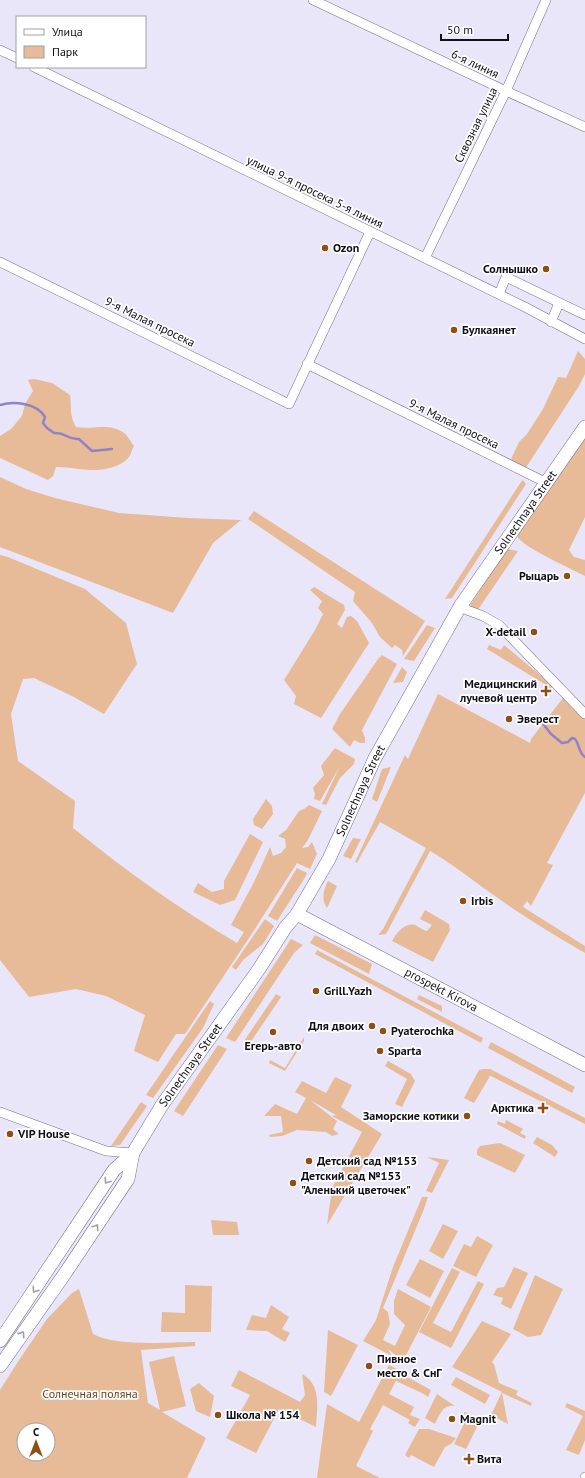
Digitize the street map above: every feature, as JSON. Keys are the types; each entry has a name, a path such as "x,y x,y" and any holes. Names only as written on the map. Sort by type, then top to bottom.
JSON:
{"main road":[{"name":"Solnechnaya Street","path":"0,1341 114,1170 133,1153 162,1105 259,969 285,928 297,914 329,859 375,758 461,605 585,427"},
{"name":"prospekt Kirova","path":"297,914 585,1065"},
{"name":"Solnechnaya Street","path":"0,1366 66,1272 128,1179 133,1153"}],"street":[{"name":"6-я линия","path":"313,0 585,127"},
{"name":"Сквозная улица","path":"425,258 506,91 546,0"},
{"path":"0,50 16,58"},
{"name":"улица 9-я просека 5-я линия","path":"36,68 498,294 585,339"},
{"path":"307,364 370,232"},
{"name":"9-я Малая просека","path":"0,262 289,404 307,364 547,483"},
{"path":"498,294 506,277 585,315"},
{"path":"551,322 559,303"},
{"path":"461,605 467,610 483,616 499,625 585,714"},
{"path":"0,1112 106,1151 133,1153"}],"green space":[{"path":"578,351 585,359 585,374 579,386 525,469 511,459 519,442 527,434 543,409 558,377 566,378"},
{"path":"34,379 52,383 70,395 72,415 76,427 107,427 124,433 134,446 129,457 119,465 105,469 91,470 56,467 53,476 48,480 0,458 0,436 11,429 22,416 25,404 33,391 28,380"},
{"path":"583,440 585,440 585,517 569,550 574,557 585,560 585,576 537,552 521,541 517,536"},
{"path":"0,477 26,489 55,498 119,513 241,520 213,543 173,613 0,547"},
{"path":"523,480 526,484 452,598 445,599 521,482"},
{"path":"254,511 425,621 403,656 402,650 395,645 392,648 380,637 372,623 353,601 355,592 248,519"},
{"path":"507,549 518,551 475,614 467,610"},
{"path":"0,555 85,589 126,623 137,664 104,714 72,696 34,678 23,679 11,714 18,761 75,801 73,828 93,844 173,903 237,943 244,932 231,925 255,880 270,847 273,856 281,853 286,847 285,839 278,836 286,830 299,811 309,805 322,811 308,840 302,848 308,847 312,842 317,854 310,869 297,863 185,1034 176,1034 158,1062 134,1051 145,1015 106,996 76,989 29,997 0,960"},
{"path":"314,587 344,605 345,610 337,624 342,628 347,617 351,616 357,621 369,643 321,718 294,704 296,696 284,680 315,630 323,614 318,608 322,601 310,590"},
{"path":"427,625 435,628 414,661 404,659"},
{"path":"489,645 501,650 504,645 553,686 551,688 487,649"},
{"path":"382,655 397,664 362,730 365,743 360,743 354,740 350,747 332,729 340,714"},
{"path":"402,667 407,672 403,682 393,683"},
{"path":"438,694 530,743 531,739 563,698 585,717 585,793 547,863 553,865 531,906 527,901 523,907 585,946 585,953 517,911 430,851 386,934 378,935 383,929 426,848 380,822 357,863 355,862 405,755 408,759"},
{"path":"335,748 355,759 354,764 340,778 326,805 322,804 340,766 320,801 314,799 315,794 313,788 324,775 321,766"},
{"path":"391,767 377,802 372,799 382,769"},
{"path":"266,799 272,806 273,814 262,829 254,825 253,819"},
{"path":"250,834 263,842 235,900 220,905 193,892 198,883 212,892 224,889 224,881"},
{"path":"353,838 361,839 351,859 343,856"},
{"path":"297,868 307,873 277,921 268,916"},
{"path":"328,881 337,886 327,908 323,894"},
{"path":"425,910 449,924 450,930 433,962 392,941 401,929 407,925 415,925 427,931 432,925 420,919"},
{"path":"265,919 274,926 263,944 243,960 236,970 232,967"},
{"path":"315,935 372,964 369,974 310,943"},
{"path":"291,939 303,945 294,953 235,1042 226,1038"},
{"path":"317,950 483,1038 481,1043 315,954"},
{"path":"276,994 281,997 250,1043 244,1041"},
{"path":"419,995 442,1006 442,1012 417,999"},
{"path":"210,1001 214,1004 203,1028 153,1098 146,1095"},
{"path":"304,1037 304,1041 285,1071 269,1063 270,1060 285,1068"},
{"path":"491,1042 575,1087 572,1093 488,1048"},
{"path":"218,1045 227,1049 183,1116 174,1111"},
{"path":"388,1061 411,1074 415,1081 402,1107 395,1104 407,1079 385,1066"},
{"path":"490,1069 585,1118 585,1124 489,1075 490,1076 474,1103 464,1098 479,1070"},
{"path":"335,1077 352,1085 341,1107 382,1134 327,1225 332,1188 362,1132 332,1116 336,1115 310,1100 337,1121 333,1129 339,1134 332,1136 326,1132 297,1130 282,1136 270,1137 269,1135 283,1132 281,1116 264,1116 275,1104 297,1114 306,1098 295,1092 302,1081 326,1093"},
{"path":"141,1102 147,1106 120,1145 111,1146"},
{"path":"506,1120 523,1129 520,1133 526,1136 525,1139 497,1124 498,1121 505,1124"},
{"path":"537,1137 552,1145 558,1152 555,1157 533,1143"},
{"path":"500,1143 525,1155 515,1173 477,1155 477,1150 480,1146"},
{"path":"427,1157 449,1160 432,1193 426,1191 439,1163"},
{"path":"422,1197 428,1197 383,1308 388,1312 390,1324 383,1340 395,1346 405,1325 394,1314 394,1301 398,1289 431,1307 403,1361 388,1349 392,1356 363,1341 376,1320 393,1267"},
{"path":"211,1220 237,1222 239,1235 213,1235"},
{"path":"443,1224 458,1231 443,1259 429,1251"},
{"path":"477,1236 493,1245 476,1277 453,1266 464,1244 471,1247"},
{"path":"420,1259 444,1271 430,1298 406,1285"},
{"path":"514,1267 528,1273 511,1309 501,1304 503,1298 493,1295 497,1288 504,1287"},
{"path":"452,1268 460,1272 433,1323 451,1332 478,1281 484,1284 451,1348 419,1332"},
{"path":"535,1275 563,1289 541,1335 528,1337 513,1329"},
{"path":"185,1285 212,1286 211,1332 161,1332 162,1312 185,1313"},
{"name":"Солнечная поляна","path":"79,1289 93,1334 115,1341 142,1343 195,1342 195,1346 141,1350 148,1403 160,1410 149,1362 174,1356 186,1406 162,1412 206,1438 187,1478 0,1478 0,1390 47,1319 72,1293"},
{"path":"271,1305 289,1317 282,1329 290,1333 285,1342 267,1331 246,1330 252,1315 266,1318"},
{"path":"482,1321 511,1334 492,1362 494,1364 499,1383 518,1391 516,1395 532,1403 531,1406 502,1393 508,1424 491,1415 502,1392 452,1367"},
{"path":"328,1330 358,1345 331,1396 324,1392"},
{"path":"389,1365 401,1371 400,1373 431,1390 428,1397 396,1381 389,1394 414,1407 410,1415 420,1419 415,1427 408,1423 410,1420 383,1405 370,1429 373,1431 356,1466 380,1478 317,1478 327,1404 359,1422"},
{"path":"239,1370 300,1402 305,1395 302,1374 313,1384 317,1398 316,1427 279,1409 256,1453 226,1438 250,1395 231,1386"},
{"path":"456,1377 490,1395 485,1404 451,1385"},
{"path":"199,1383 214,1396 210,1417 196,1411 190,1389"},
{"path":"437,1394 455,1406 442,1410 435,1424 425,1418"},
{"path":"567,1403 585,1411 585,1440 579,1455 566,1450 583,1416 565,1407"},
{"path":"464,1412 469,1413 480,1421 466,1449 454,1444 465,1422"},
{"path":"419,1429 429,1429 456,1438 451,1444 445,1447 434,1467 411,1455 409,1458 405,1455"}],"waterway":[{"path":"0,405 18,403 31,406 41,412 45,417 43,423 54,433 79,439 92,451 112,449"},
{"path":"540,720 551,734 562,743 568,742 572,738 575,739 581,753 585,757"}],"place":[{"name":"Ozon","path":"325,248"},
{"name":"Солнышко","path":"546,269"},
{"name":"Булкаянет","path":"454,330"},
{"name":"Рыцарь","path":"567,576"},
{"name":"X-detail","path":"534,632"},
{"name":"Медицинский лучевой центр","path":"546,691"},
{"name":"Эверест","path":"509,719"},
{"name":"Irbis","path":"463,901"},
{"name":"Grill.Yazh","path":"316,991"},
{"name":"Для двоих","path":"372,1026"},
{"name":"Pyaterochka","path":"383,1031"},
{"name":"Егерь-авто","path":"273,1032"},
{"name":"Sparta","path":"380,1051"},
{"name":"Арктика","path":"543,1108"},
{"name":"Заморские котики","path":"467,1116"},
{"name":"VIP House","path":"10,1134"},
{"name":"Детский сад №153","path":"309,1161"},
{"name":"Детский сад №153 \"Аленький цветочек\"","path":"293,1183"},
{"name":"Пивное место & СнГ","path":"369,1366"},
{"name":"Школа № 154","path":"218,1415"},
{"name":"Magnit","path":"452,1419"},
{"name":"Вита","path":"469,1459"}]}
